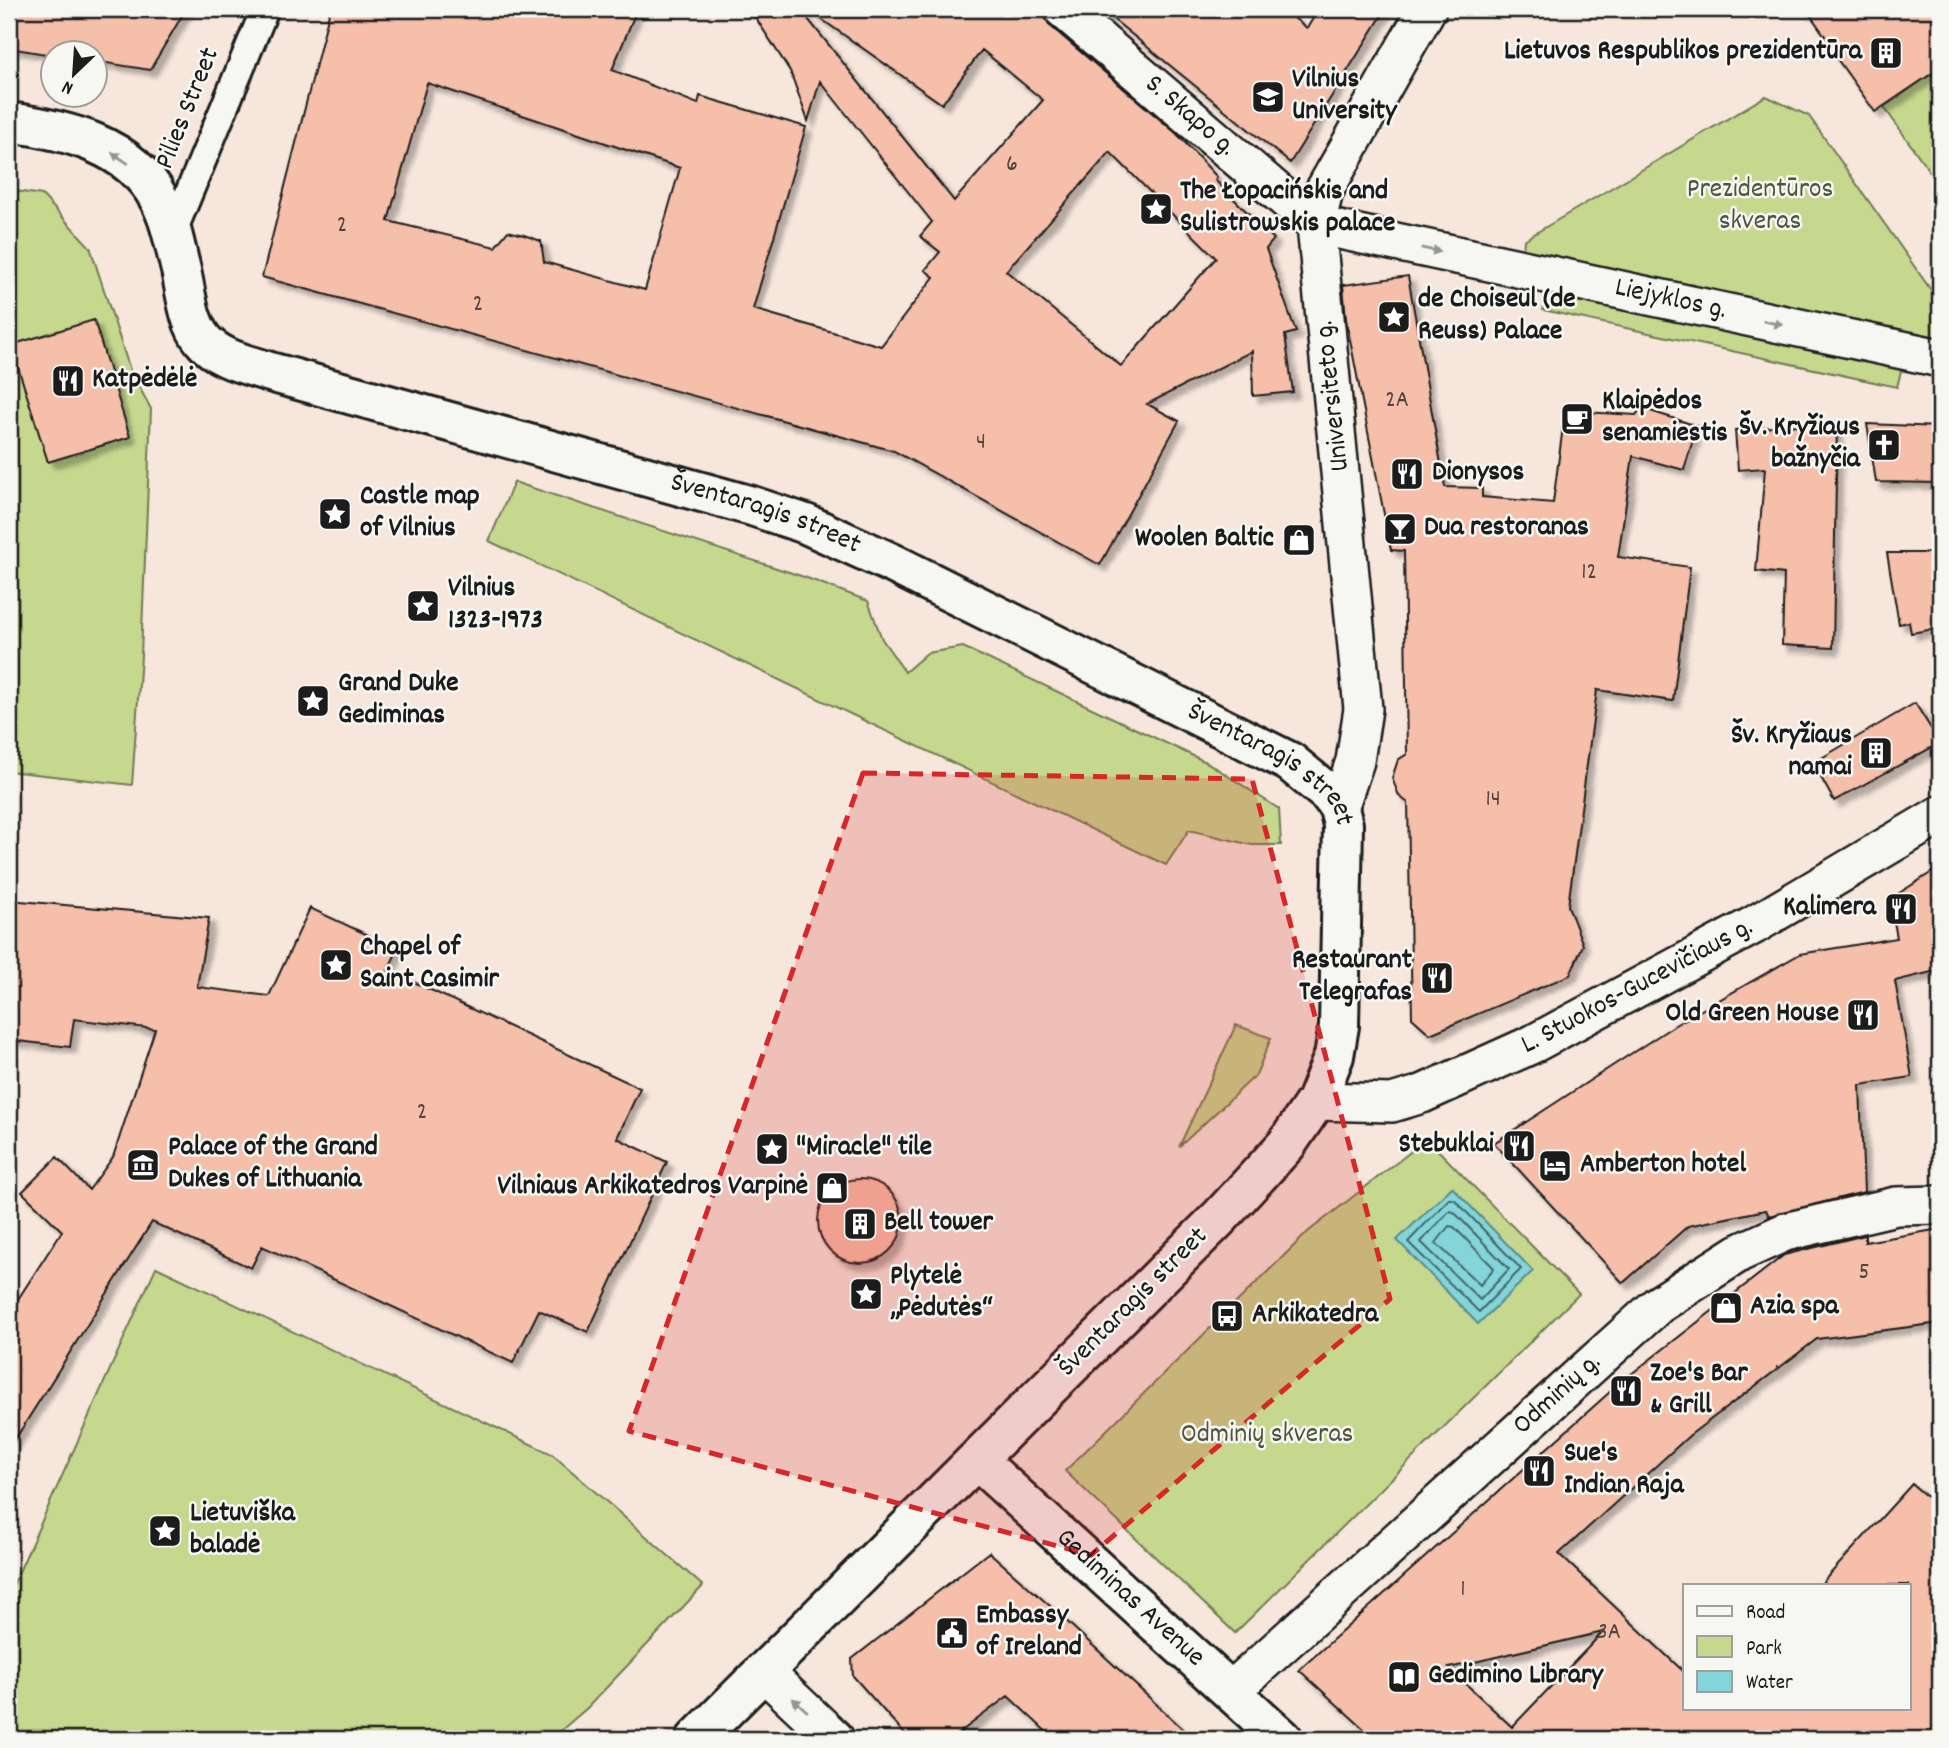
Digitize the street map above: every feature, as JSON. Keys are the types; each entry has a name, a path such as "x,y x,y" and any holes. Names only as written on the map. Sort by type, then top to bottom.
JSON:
{"main road":[{"path":"9,122 93,141 122,159 144,176 160,200 172,234"},
{"name":"Šventaragis street","path":"172,234 194,327 205,343 244,364 752,506 817,529 894,564 1290,762 1330,795 1339,808 1344,851 1339,1026 1334,1056 1316,1101 1286,1145 1220,1217 696,1739"},
{"name":"Gediminas Avenue","path":"976,1460 1283,1739"}],"street":[{"name":"Pilies Street","path":"172,234 265,9"},
{"name":"S. Skapo g.","path":"1063,9 1317,225"},
{"name":"Universiteto g.","path":"1339,808 1355,761 1363,709 1317,225 1324,191 1427,9"},
{"name":"Liejyklos g.","path":"1317,225 1940,358"},
{"name":"L. Stuokos-Gucevičiaus g.","path":"1316,1101 1392,1103 1422,1094 1533,1044 1754,925 1940,815"},
{"name":"Odminių g.","path":"1231,1691 1658,1305 1739,1253 1785,1232 1896,1206 1940,1205"},
{"path":"763,1671 835,1739"}],"highlighted area":[{"path":"863,773 1252,779 1390,1299 1091,1555 629,1431"}],"green space":[{"path":"1940,68 1940,186 1884,107"},
{"name":"Prezidentūros skveras","path":"1766,96 1809,116 1940,303 1940,340 1523,250 1524,240"},
{"path":"9,190 42,195 90,247 130,370 151,409 141,656 132,785 9,771"},
{"path":"1548,291 1902,367 1897,387 1543,310"},
{"path":"514,482 807,578 868,601 882,639 905,672 927,653 963,647 1208,763 1279,809 1281,845 1252,845 1189,830 1166,865 489,541"},
{"path":"1236,1025 1271,1038 1256,1075 1179,1147"},
{"name":"Odminių skveras","path":"1427,1139 1579,1294 1235,1633 1065,1471 1309,1231"},
{"path":"156,1267 552,1454 703,1586 587,1708 551,1739 9,1739 9,1594"}],"water":[{"path":"1452,1187 1533,1271 1478,1324 1397,1240"}],"building":[{"path":"9,9 186,9 150,70 108,63 108,38 38,38 38,53 9,48"},
{"path":"330,9 637,9 612,70 698,104 700,96 806,127 753,309 881,346 934,277 925,270 940,252 920,236 932,222 820,81 808,121 790,71 750,9 800,9 954,201 1043,100 982,50 942,104 807,9 1043,9 1049,25 1177,134 1217,177 1215,180 1274,239 1266,249 1296,332 1285,335 1293,392 1253,396 1252,351 1147,404 1179,421 1100,565 894,451 262,277","holes":["427,83 680,168 645,290 544,262 541,241 524,235 508,231 495,247 388,221","1110,152 1216,258 1121,366 1006,271"]},
{"name":"Vilnius University","path":"1095,9 1282,9 1307,28 1319,9 1386,9 1290,163 1108,15 1106,18"},
{"name":"Lietuvos Respublikos prezidentūra","path":"1806,9 1940,9 1940,68 1875,112 1822,38 1825,36"},
{"path":"1408,276 1445,487 1482,488 1482,497 1553,503 1565,411 1636,415 1641,408 1697,426 1684,470 1633,456 1618,557 1690,567 1673,701 1597,690 1568,906 1583,945 1570,975 1430,1034 1412,1018 1408,803 1399,796 1392,778 1398,760 1407,754 1404,551 1391,550 1346,319 1343,285"},
{"name":"Katpėdėlė","path":"94,320 130,437 48,462 11,345"},
{"path":"1837,422 1833,648 1782,645 1784,574 1756,571 1765,468 1738,470 1735,430"},
{"name":"Šv. Kryžiaus bažnyčia","path":"1867,424 1940,427 1940,483 1876,482"},
{"path":"1887,553 1940,553 1940,628 1911,633 1909,622 1899,624"},
{"name":"Šv. Kryžiaus namai","path":"1915,703 1940,743 1834,801 1813,763"},
{"path":"1940,867 1940,970 1895,981 1912,1077 1860,1085 1864,1192 1769,1216 1766,1210 1688,1226 1623,1283 1494,1143 1675,1025 1800,954 1897,938 1890,899"},
{"path":"9,900 209,918 197,987 269,996 310,908 398,949 388,970 640,1088 617,1138 667,1162 588,1332 539,1310 513,1363 262,1246 251,1268 152,1222 9,1449 9,1313 62,1231 22,1192 57,1157 89,1190 113,1157 155,1029 74,1019 70,1047 9,1040"},
{"name":"Bell tower","path":"860,1179 876,1182 890,1191 899,1205 902,1221 899,1237 890,1251 876,1260 860,1263 844,1260 830,1251 821,1237 818,1221 821,1205 830,1191 844,1182"},
{"path":"1940,1229 1940,1323 1817,1339 1690,1435 1559,1554 1683,1671 1683,1710 1910,1710 1910,1584 1821,1584 1912,1484 1940,1508 1940,1739 1375,1739 1299,1670 1621,1382 1784,1255 1865,1235 1865,1242","holes":["1603,1632 1512,1727 1449,1668"]},
{"path":"989,1552 1194,1739 1054,1739 1008,1696 951,1739 909,1739 853,1676 852,1659"}],"place":[{"name":"Lietuvos Respublikos prezidentūra","path":"1886,53"},
{"name":"Vilnius University","path":"1268,97"},
{"name":"The Łopacińskis and Sulistrowskis palace","path":"1156,209"},
{"name":"de Choiseul (de Reuss) Palace","path":"1394,317"},
{"name":"Katpėdėlė","path":"68,381"},
{"name":"Klaipėdos senamiestis","path":"1577,419"},
{"name":"Šv. Kryžiaus bažnyčia","path":"1884,445"},
{"name":"Dionysos","path":"1407,474"},
{"name":"Castle map of Vilnius","path":"335,514"},
{"name":"Dua restoranas","path":"1400,529"},
{"name":"Woolen Baltic","path":"1299,540"},
{"name":"Vilnius 1323-1973","path":"423,606"},
{"name":"Grand Duke Gediminas","path":"313,701"},
{"name":"Šv. Kryžiaus namai","path":"1876,753"},
{"name":"Kalimera","path":"1901,909"},
{"name":"Chapel of Saint Casimir","path":"336,965"},
{"name":"Restaurant Telegrafas","path":"1437,978"},
{"name":"Old Green House","path":"1863,1015"},
{"name":"Stebuklai","path":"1519,1146"},
{"name":"\"Miracle\" tile","path":"772,1149"},
{"name":"Palace of the Grand Dukes of Lithuania","path":"143,1165"},
{"name":"Amberton hotel","path":"1555,1166"},
{"name":"Vilniaus Arkikatedros Varpinė","path":"832,1188"},
{"name":"Bell tower","path":"860,1224"},
{"name":"Plytelė „Pėdutės“","path":"866,1294"},
{"name":"Azia spa","path":"1726,1308"},
{"name":"Arkikatedra","path":"1227,1316"},
{"name":"Zoe's Bar & Grill","path":"1626,1391"},
{"name":"Sue's Indian Raja","path":"1539,1471"},
{"name":"Lietuviška baladė","path":"165,1531"},
{"name":"Embassy of Ireland","path":"952,1633"},
{"name":"Gedimino Library","path":"1404,1677"}]}
